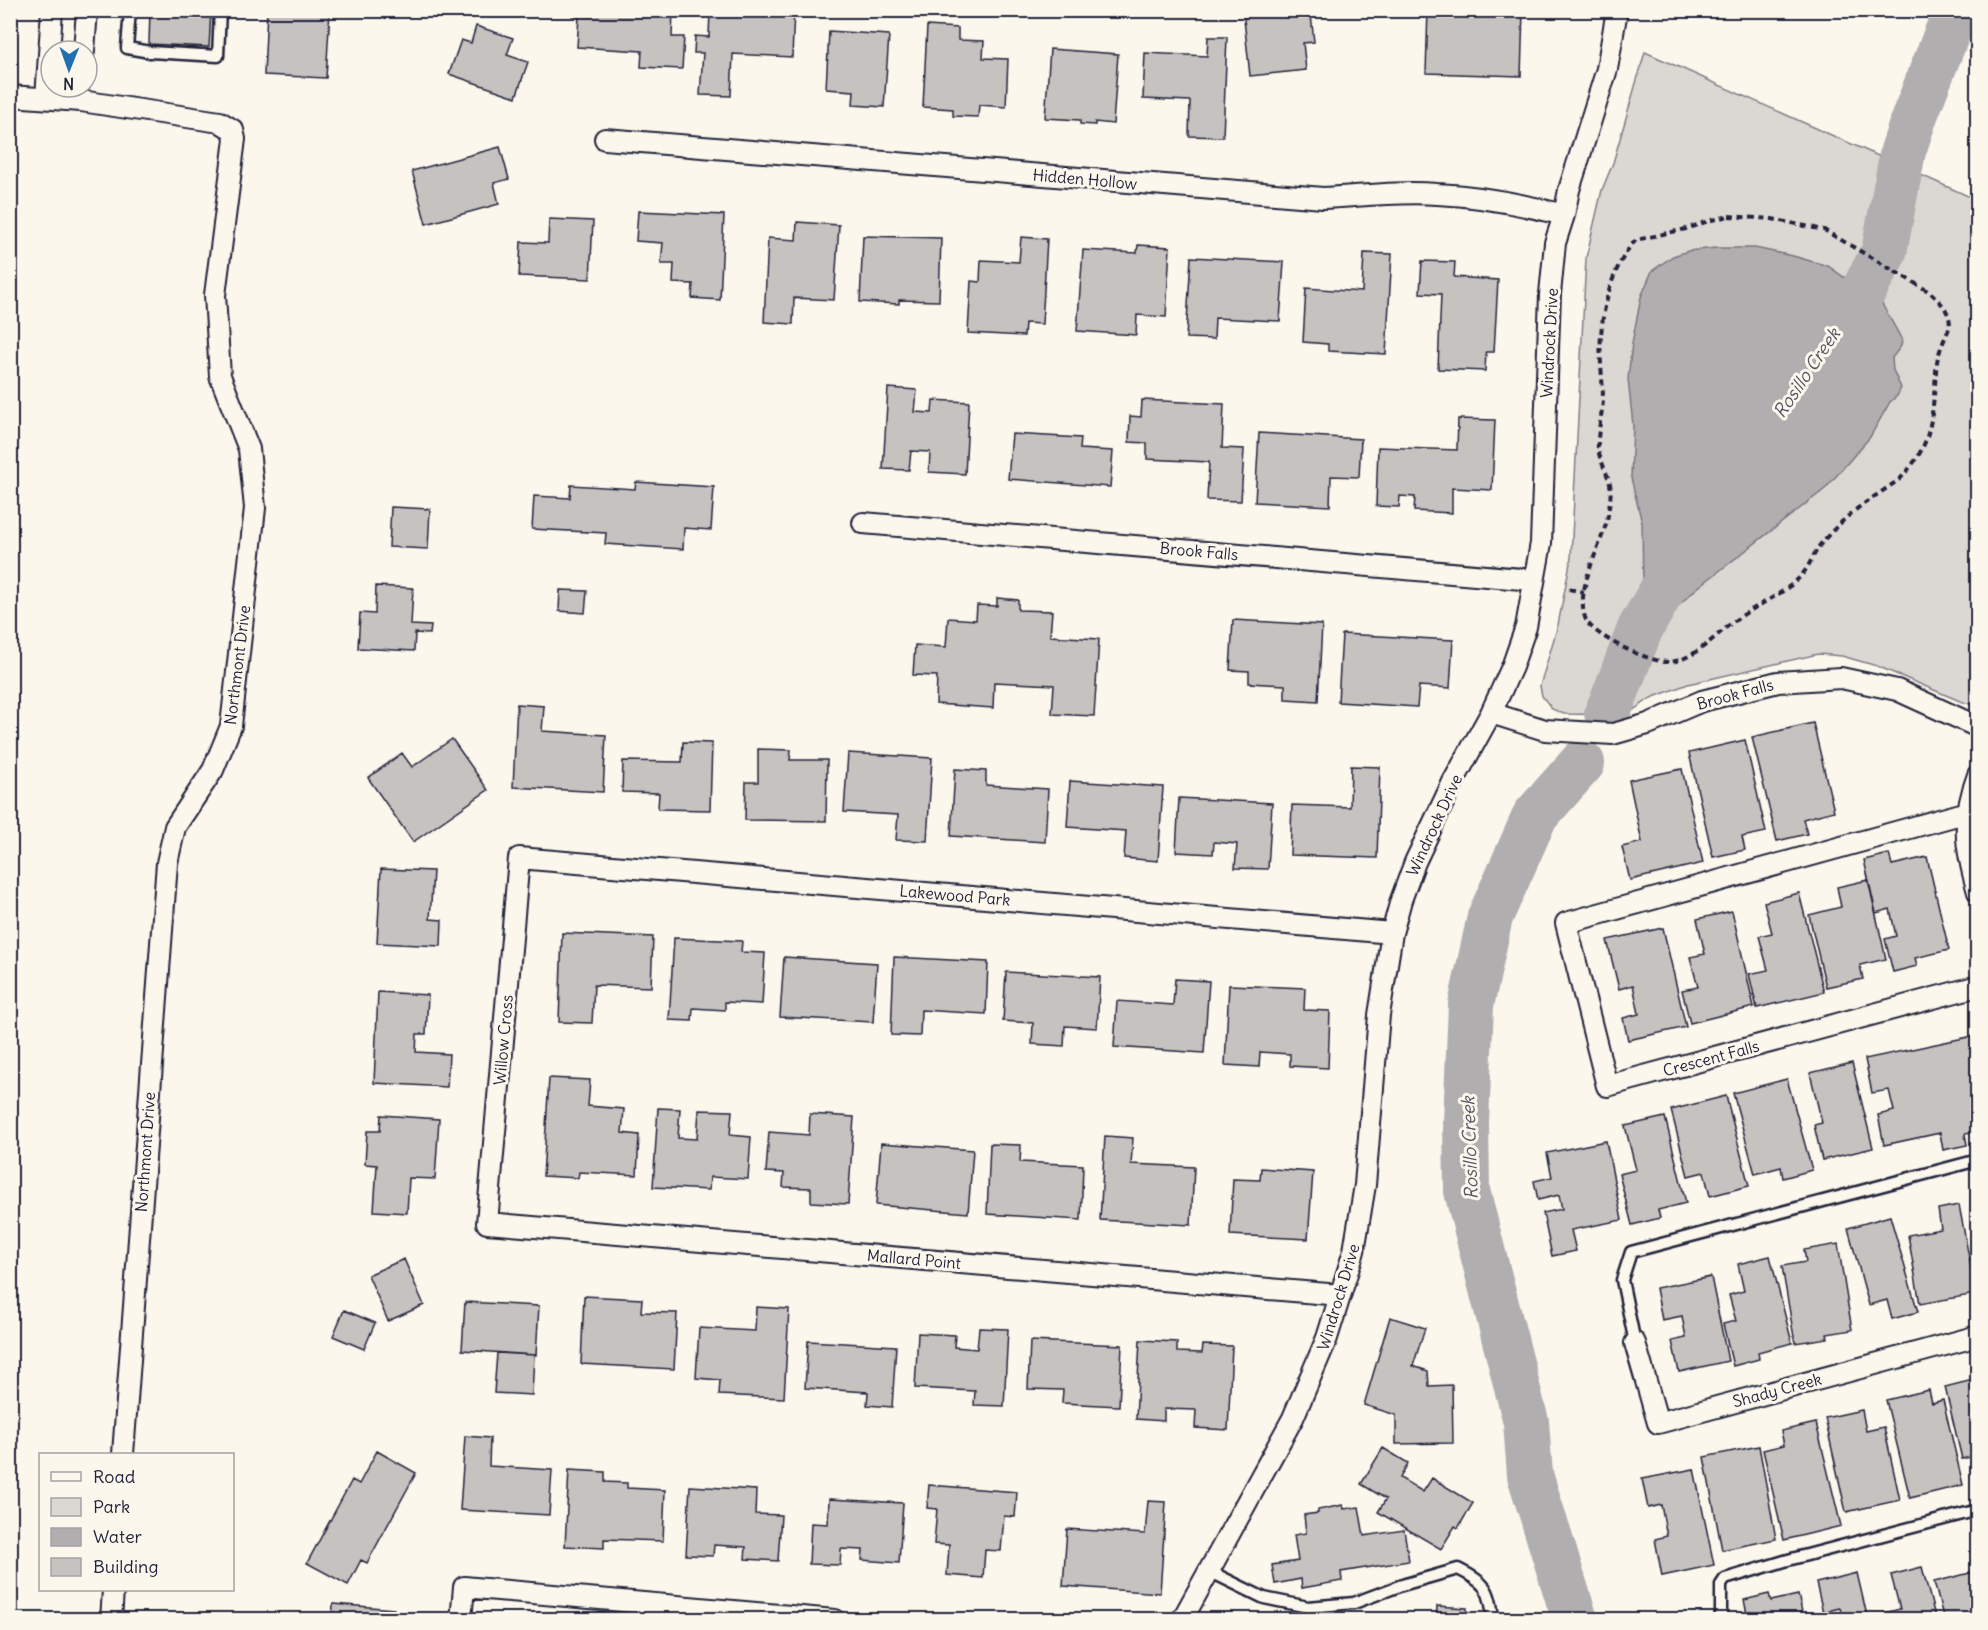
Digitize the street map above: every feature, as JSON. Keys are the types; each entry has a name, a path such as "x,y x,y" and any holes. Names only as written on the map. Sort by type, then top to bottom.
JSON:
{"street":[{"path":"50,39 52,10"},
{"path":"85,39 87,10"},
{"name":"Windrock Drive","path":"1182,1620 1293,1418 1327,1338 1354,1251 1365,1185 1379,1015 1392,933 1401,900 1415,862 1453,782 1491,713 1512,667 1526,627 1541,543 1550,294 1555,243 1607,69 1617,10"},
{"path":"10,96 39,98"},
{"name":"Northmont Drive","path":"99,97 220,122 233,130 235,139 215,295 220,376 249,449 255,508 231,726 213,770 175,827 166,863 123,1453"},
{"name":"Hidden Hollow","path":"605,139 1323,198 1437,194 1520,203 1564,215"},
{"name":"Brook Falls","path":"862,523 1534,580"},
{"name":"Brook Falls","path":"1491,713 1545,730 1613,734 1648,724 1702,701 1778,682 1841,678 1897,690 1977,727"},
{"path":"1977,775 1971,793 1965,829 1968,858 1977,892"},
{"name":"Crescent Falls","path":"1968,812 1566,923 1607,1086 1977,986"},
{"name":"Lakewood Park","path":"519,858 1392,933"},
{"name":"Willow Cross","path":"487,1222 519,858"},
{"name":"Mallard Point","path":"487,1222 1340,1295"},
{"name":"Shady Creek","path":"1635,1342 1658,1423 1977,1336"},
{"path":"461,1620 464,1587 835,1620"},
{"path":"111,1620 113,1591"}],"lane":[{"path":"130,10 127,48 150,52 218,56 220,10"},
{"path":"1635,1342 1622,1280 1631,1252 1977,1160"},
{"path":"1721,1620 1721,1585 1725,1579 1977,1510"},
{"path":"1209,1571 1264,1599 1308,1607 1354,1603 1402,1585 1458,1569 1478,1578 1488,1591 1493,1620"}],"path":[{"path":"1718,218 1772,219 1824,230 1930,292 1943,303 1950,326 1938,359 1932,419 1923,451 1900,479 1845,519 1821,544 1802,574 1784,590 1736,620 1703,647 1680,660 1664,662 1617,644 1593,629 1586,620 1584,592 1606,524 1610,492 1598,447 1598,428 1603,404 1601,337 1603,320 1611,287 1636,240 1686,229 1718,218"},
{"path":"1569,589 1584,592"}],"green space":[{"path":"1645,52 1977,200 1977,706 1877,666 1842,656 1818,654 1688,684 1651,698 1626,715 1564,714 1552,709 1542,696 1540,686 1558,625 1571,558 1586,258 1602,190 1613,163"}],"water":[{"path":"1755,248 1828,266 1882,304 1902,340 1901,346 1892,358 1893,370 1901,388 1890,402 1870,437 1825,489 1696,589 1652,630 1640,629 1633,616 1643,588 1642,523 1631,478 1633,425 1628,379 1641,297 1652,271 1673,256 1688,251"}],"building":[{"path":"150,10 211,10 209,47 149,44"},
{"path":"267,10 330,10 326,78 264,75"},
{"path":"572,10 673,10 672,37 684,37 682,69 641,67 642,51 577,47 579,16 572,16"},
{"path":"710,10 794,10 792,57 733,54 731,96 700,95 703,53 694,53 695,36 709,37"},
{"path":"1243,10 1299,10 1299,16 1311,15 1314,42 1303,43 1306,70 1250,76"},
{"path":"1428,10 1523,10 1521,76 1426,73"},
{"path":"476,26 513,38 507,55 528,62 516,97 449,74 461,40 471,43"},
{"path":"927,26 958,28 958,40 984,41 983,58 1008,59 1006,107 979,105 978,117 953,116 953,109 923,107"},
{"path":"829,31 889,35 884,107 853,105 854,91 826,89"},
{"path":"1208,37 1227,37 1223,137 1189,136 1190,101 1143,99 1145,53 1207,56"},
{"path":"1050,49 1118,54 1113,124 1095,122 1095,125 1080,124 1080,120 1045,118"},
{"path":"500,147 509,179 494,183 499,204 426,224 412,171"},
{"path":"638,211 724,215 720,300 692,298 693,284 673,283 674,264 661,264 663,243 636,241"},
{"path":"549,219 593,221 590,279 519,276 521,242 548,243"},
{"path":"797,222 839,225 834,300 794,298 793,324 764,322 768,238 796,240"},
{"path":"863,236 941,238 939,301 899,300 899,304 860,302"},
{"path":"1021,237 1047,239 1042,324 1025,323 1024,336 968,333 971,281 980,282 981,260 1019,262"},
{"path":"1138,245 1170,247 1166,317 1137,315 1136,335 1077,331 1083,250 1137,253"},
{"path":"1364,253 1392,254 1386,354 1328,351 1328,344 1303,342 1306,288 1362,292"},
{"path":"1191,257 1284,262 1280,321 1215,318 1214,339 1186,338"},
{"path":"1422,261 1455,262 1454,277 1498,280 1494,352 1486,352 1485,371 1438,369 1441,294 1420,293"},
{"path":"888,388 917,390 915,412 932,413 933,400 969,402 965,474 929,472 930,452 911,451 909,470 883,469"},
{"path":"1142,400 1224,404 1222,448 1244,449 1241,501 1207,500 1209,462 1147,459 1147,443 1129,442 1130,416 1141,417"},
{"path":"1458,419 1495,420 1492,490 1452,488 1452,513 1414,511 1415,497 1400,496 1399,507 1376,506 1378,447 1457,450"},
{"path":"1259,433 1361,439 1359,477 1331,476 1330,506 1255,502"},
{"path":"1012,434 1081,438 1080,449 1113,451 1110,487 1008,479"},
{"path":"636,482 714,487 711,530 684,528 683,549 605,544 606,533 532,529 534,496 570,498 571,485 635,489"},
{"path":"391,507 430,509 428,549 389,547"},
{"path":"376,586 413,588 411,625 431,626 430,634 415,633 414,651 358,648 360,613 375,614"},
{"path":"560,590 587,591 585,613 559,611"},
{"path":"997,598 1018,600 1018,610 1052,611 1050,636 1099,639 1094,716 1052,714 1054,685 994,682 993,708 936,704 937,676 913,675 915,645 946,647 948,618 976,620 977,605 997,606"},
{"path":"1233,620 1322,625 1318,701 1285,699 1285,685 1249,683 1249,671 1230,670"},
{"path":"1342,634 1453,640 1450,688 1419,686 1417,707 1338,702"},
{"path":"517,704 544,706 542,731 606,735 603,792 513,787"},
{"path":"1813,723 1834,811 1803,819 1807,834 1777,841 1752,737"},
{"path":"452,739 488,790 413,842 368,778 402,753 412,767"},
{"path":"1745,740 1766,832 1742,837 1745,850 1713,857 1689,753"},
{"path":"683,742 712,743 710,810 658,809 659,793 622,792 623,761 682,762"},
{"path":"758,749 791,750 790,760 827,760 826,821 745,820 746,782 758,782"},
{"path":"848,753 932,758 927,841 896,840 898,815 844,812"},
{"path":"1351,766 1380,767 1377,858 1290,855 1292,805 1350,807"},
{"path":"955,769 986,771 986,785 1048,789 1045,842 951,836"},
{"path":"1682,769 1703,863 1630,880 1622,847 1642,842 1629,780"},
{"path":"1070,781 1163,787 1158,861 1124,858 1126,831 1067,827"},
{"path":"1179,798 1272,803 1268,869 1235,868 1237,844 1214,842 1213,854 1176,852"},
{"path":"1889,854 1892,865 1927,857 1949,950 1915,958 1917,966 1893,972 1885,939 1896,936 1890,909 1876,913 1864,860"},
{"path":"381,869 433,871 430,919 442,920 441,946 377,943"},
{"path":"1868,880 1886,959 1860,965 1863,979 1826,987 1809,915 1841,907 1837,887"},
{"path":"1799,893 1824,992 1757,1008 1749,974 1768,970 1759,936 1772,933 1764,902"},
{"path":"1732,911 1754,1007 1690,1023 1682,990 1698,987 1690,957 1705,954 1697,919"},
{"path":"1663,928 1686,1027 1628,1040 1623,1018 1639,1014 1633,985 1619,989 1607,940"},
{"path":"562,933 653,937 651,987 594,985 592,1023 559,1022"},
{"path":"674,938 742,941 741,952 765,953 762,1004 725,1002 725,1010 693,1008 692,1021 669,1020"},
{"path":"784,957 877,963 873,1022 780,1017"},
{"path":"894,957 988,962 986,1014 921,1010 920,1036 891,1035"},
{"path":"1006,972 1100,977 1097,1028 1065,1026 1064,1046 1032,1044 1033,1023 1003,1021"},
{"path":"1175,979 1209,981 1204,1053 1114,1047 1117,1001 1173,1005"},
{"path":"1229,985 1305,988 1304,1010 1330,1011 1328,1068 1290,1066 1290,1054 1260,1052 1259,1067 1225,1065"},
{"path":"378,992 428,995 426,1034 417,1034 416,1052 449,1054 447,1087 374,1083"},
{"path":"1978,1035 1978,1132 1965,1134 1967,1145 1943,1150 1940,1133 1884,1145 1878,1115 1894,1111 1889,1090 1872,1093 1865,1059"},
{"path":"1852,1063 1873,1148 1822,1160 1814,1125 1822,1123 1810,1073"},
{"path":"549,1078 590,1080 588,1106 624,1109 622,1133 639,1135 637,1175 579,1172 578,1178 543,1176"},
{"path":"1787,1079 1812,1170 1783,1178 1781,1167 1755,1174 1733,1093"},
{"path":"1726,1096 1749,1186 1710,1196 1704,1172 1688,1176 1671,1110"},
{"path":"658,1108 680,1109 678,1138 697,1139 699,1110 732,1111 730,1135 751,1137 748,1179 710,1177 709,1190 653,1187"},
{"path":"810,1114 854,1117 848,1204 811,1202 811,1188 783,1187 784,1173 766,1172 769,1132 809,1135"},
{"path":"381,1115 439,1119 435,1179 409,1178 407,1213 374,1211 377,1165 365,1164 367,1131 380,1131"},
{"path":"1665,1117 1686,1203 1658,1210 1660,1218 1632,1225 1619,1174 1636,1170 1625,1126"},
{"path":"1105,1136 1133,1138 1131,1164 1194,1167 1191,1225 1100,1220"},
{"path":"1606,1141 1622,1220 1571,1230 1576,1251 1552,1256 1543,1213 1562,1209 1559,1195 1538,1200 1534,1181 1552,1177 1547,1153"},
{"path":"881,1143 973,1150 968,1213 876,1205"},
{"path":"990,1144 1021,1145 1020,1162 1083,1165 1081,1220 987,1214"},
{"path":"1261,1168 1313,1172 1308,1239 1230,1235 1233,1179 1260,1180"},
{"path":"1959,1205 1976,1294 1920,1304 1908,1235 1941,1229 1938,1209"},
{"path":"1890,1216 1918,1312 1892,1319 1887,1300 1869,1305 1848,1228"},
{"path":"1838,1244 1852,1330 1827,1334 1828,1338 1795,1343 1782,1266 1806,1262 1804,1250"},
{"path":"1770,1256 1792,1343 1758,1352 1759,1359 1733,1366 1723,1324 1736,1321 1729,1295 1744,1291 1738,1264"},
{"path":"404,1259 424,1305 388,1321 368,1275"},
{"path":"1711,1277 1728,1361 1679,1372 1672,1341 1686,1338 1682,1316 1662,1320 1656,1288"},
{"path":"584,1296 642,1299 641,1312 677,1313 674,1369 581,1364"},
{"path":"465,1302 539,1306 536,1355 462,1350"},
{"path":"756,1307 789,1309 784,1398 719,1395 720,1380 696,1378 699,1328 755,1331"},
{"path":"344,1310 375,1323 364,1349 333,1336"},
{"path":"1390,1317 1425,1328 1413,1366 1428,1371 1429,1386 1452,1385 1453,1443 1396,1444 1396,1415 1364,1405"},
{"path":"979,1328 1008,1329 1004,1406 974,1405 975,1391 915,1388 918,1333 955,1335 954,1347 977,1349"},
{"path":"1140,1340 1177,1342 1177,1352 1202,1353 1203,1345 1232,1346 1228,1430 1195,1428 1196,1410 1164,1409 1164,1421 1136,1419"},
{"path":"808,1341 896,1346 892,1407 867,1405 868,1392 805,1388"},
{"path":"1030,1341 1122,1345 1119,1406 1062,1403 1063,1390 1028,1389"},
{"path":"497,1353 534,1355 532,1395 494,1393"},
{"path":"1978,1374 1978,1455 1962,1459 1945,1387 1973,1380 1972,1375"},
{"path":"1929,1390 1932,1403 1943,1400 1963,1485 1910,1498 1886,1400"},
{"path":"1862,1410 1866,1431 1884,1427 1900,1500 1846,1512 1825,1418"},
{"path":"1816,1423 1841,1526 1784,1540 1763,1450 1784,1445 1781,1431"},
{"path":"465,1436 490,1438 489,1466 552,1470 549,1515 460,1510"},
{"path":"1759,1446 1776,1539 1722,1550 1704,1457"},
{"path":"1383,1448 1408,1463 1400,1478 1423,1492 1432,1478 1473,1503 1458,1528 1455,1526 1441,1549 1378,1512 1386,1499 1361,1484"},
{"path":"377,1451 416,1473 367,1563 361,1560 348,1585 307,1563 352,1480 359,1484"},
{"path":"1694,1469 1714,1565 1662,1576 1655,1539 1667,1536 1661,1505 1648,1508 1642,1479"},
{"path":"569,1470 605,1472 605,1482 627,1483 627,1488 665,1490 663,1541 604,1539 604,1548 565,1546"},
{"path":"929,1485 1017,1492 1015,1517 1004,1516 1001,1551 985,1550 983,1578 947,1575 949,1545 934,1544 937,1509 927,1508"},
{"path":"690,1486 756,1490 755,1514 781,1515 778,1561 745,1559 746,1547 714,1545 713,1556 686,1555"},
{"path":"829,1499 903,1503 899,1563 862,1560 863,1550 841,1549 840,1565 809,1564 811,1523 828,1524"},
{"path":"1148,1501 1166,1502 1160,1593 1063,1586 1067,1529 1145,1534"},
{"path":"1343,1505 1344,1509 1359,1507 1364,1536 1404,1530 1409,1561 1341,1572 1342,1581 1302,1588 1301,1579 1275,1584 1272,1565 1298,1561 1294,1535 1306,1533 1304,1515"},
{"path":"1922,1567 1936,1620 1878,1620 1876,1615 1900,1609 1891,1575"},
{"path":"1978,1571 1978,1620 1944,1620 1934,1582"},
{"path":"1857,1573 1868,1620 1843,1620 1840,1608 1823,1612 1816,1583"},
{"path":"1769,1594 1771,1601 1798,1595 1804,1620 1737,1620 1736,1616 1747,1614 1744,1600"},
{"path":"333,1604 394,1609 393,1620 332,1620"},
{"path":"1437,1606 1467,1608 1466,1620 1436,1620"}],"waterway":[{"name":"Rosillo Creek","path":"1828,343 1864,290 1884,252 1903,151 1956,10"},
{"name":"Rosillo Creek","path":"1607,713 1640,629 1672,573"},
{"name":"Rosillo Creek","path":"1575,1620 1530,1475 1526,1422 1467,1191 1466,1122 1471,1005 1490,917 1535,816 1582,763"}]}
